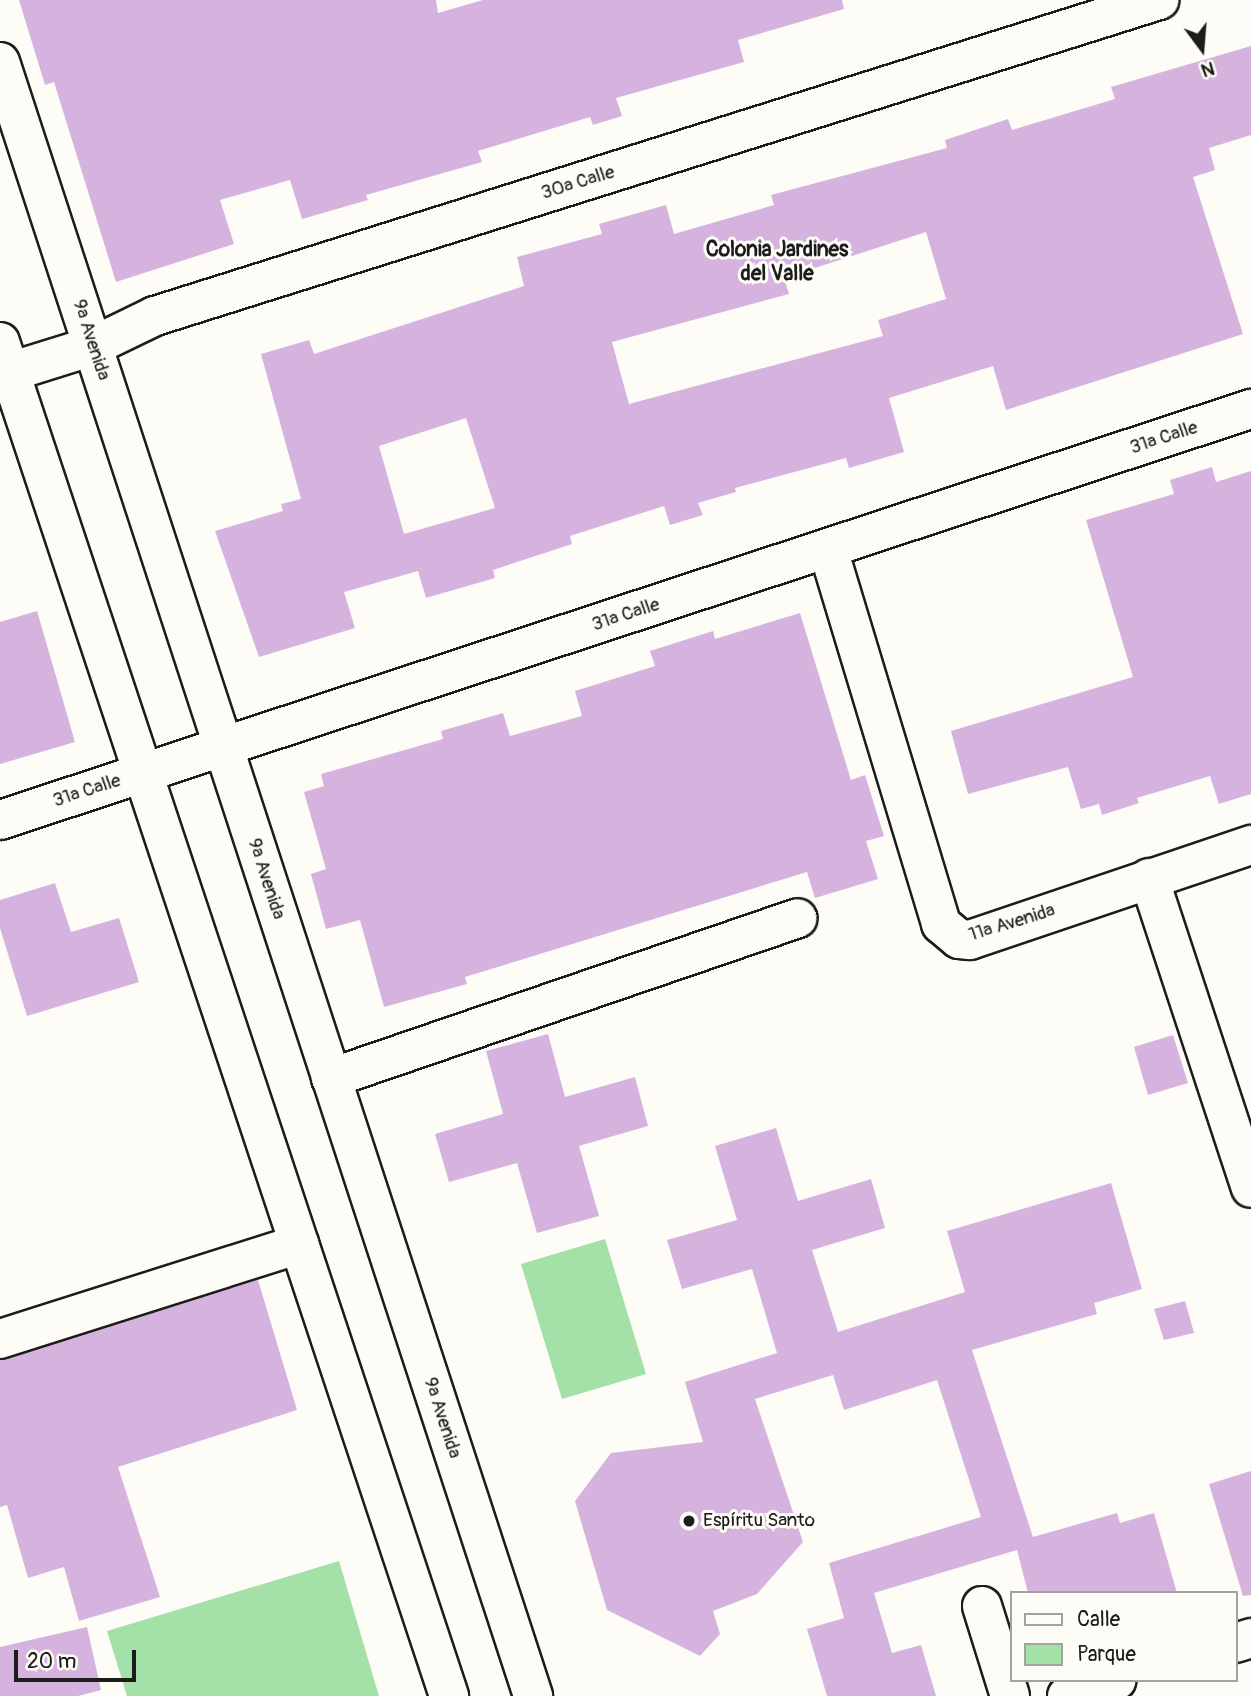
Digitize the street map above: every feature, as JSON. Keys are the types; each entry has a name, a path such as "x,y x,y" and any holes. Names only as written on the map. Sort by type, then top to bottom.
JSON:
{"street":[{"name":"30a Calle","path":"3,363 93,346 155,316 1159,0"},
{"name":"9a Avenida","path":"0,62 533,1696"},
{"path":"3,363 143,772 449,1696"},
{"name":"31a Calle","path":"0,820 1251,409"},
{"name":"11a Avenida","path":"828,549 942,924 959,939 970,940 1251,845"},
{"path":"1149,878 1251,1188"},
{"path":"331,1078 797,918"},
{"path":"0,1339 299,1244"},
{"path":"982,1606 1010,1696"},
{"path":"1068,1696 1111,1682"}],"green space":[{"path":"605,1239 646,1374 562,1399 521,1264"},
{"path":"339,1561 379,1696 127,1696 107,1631"}],"building":[{"path":"19,0 436,0 438,13 483,0 842,0 844,9 738,40 744,62 616,98 622,116 593,125 590,117 478,151 482,162 366,195 368,200 302,219 290,180 220,200 234,244 116,282 54,82 45,85"},
{"path":"1251,46 1251,135 1209,148 1215,170 1193,177 1243,334 1006,410 993,366 889,398 904,452 849,468 846,458 735,488 736,492 698,503 703,515 670,525 664,506 570,536 572,544 493,570 495,578 426,598 418,571 344,592 355,628 259,657 215,531 283,511 281,504 301,499 261,354 309,340 314,354 524,286 517,257 602,234 599,224 666,205 674,234 774,205 771,195 947,148 945,140 1008,119 1012,130 1115,99 1111,87","holes":["926,232 946,299 878,320 883,336 629,404 612,342 789,294 784,278","466,418 495,508 404,534 379,446"]},
{"path":"1212,467 1216,482 1251,471 1251,794 1219,804 1210,776 1137,798 1139,803 1102,815 1099,804 1081,809 1068,767 968,794 951,731 1133,677 1086,520 1174,494 1170,480"},
{"path":"37,611 75,742 0,764 0,622"},
{"path":"800,613 851,780 865,775 884,836 866,841 878,879 815,898 807,872 465,977 467,984 384,1007 360,920 326,929 311,874 326,869 304,792 324,786 321,774 443,739 441,731 503,713 510,736 582,716 575,691 655,666 650,651 713,631 715,639"},
{"path":"55,883 71,932 119,918 139,982 27,1016 0,928 0,900"},
{"path":"548,1034 565,1097 635,1077 648,1126 579,1146 599,1216 537,1233 517,1163 449,1182 435,1134 503,1114 486,1051"},
{"path":"1173,1035 1188,1083 1148,1095 1134,1047"},
{"path":"776,1128 798,1201 871,1179 885,1228 812,1250 838,1332 965,1292 947,1231 1111,1183 1142,1289 1094,1303 1097,1314 972,1350 1033,1537 1117,1513 1120,1523 1154,1513 1176,1591 1027,1591 1017,1550 874,1593 892,1653 921,1645 936,1696 827,1696 807,1629 844,1618 829,1563 981,1517 937,1380 844,1410 833,1375 755,1399 803,1542 757,1594 713,1611 720,1634 700,1656 607,1610 575,1501 611,1453 703,1442 685,1382 777,1353 752,1269 682,1289 667,1240 737,1220 715,1146"},
{"path":"258,1280 297,1410 118,1467 160,1597 79,1621 64,1567 28,1578 7,1505 0,1507 0,1360"},
{"path":"1185,1301 1194,1333 1164,1340 1154,1309"},
{"path":"1251,1471 1251,1595 1243,1596 1209,1484"},
{"path":"87,1627 101,1690 78,1696 0,1696 0,1647"}],"place":[{"name":"Espíritu Santo","path":"689,1521"}],"district":[{"name":"Colonia Jardines del Valle","path":"777,262"}]}
